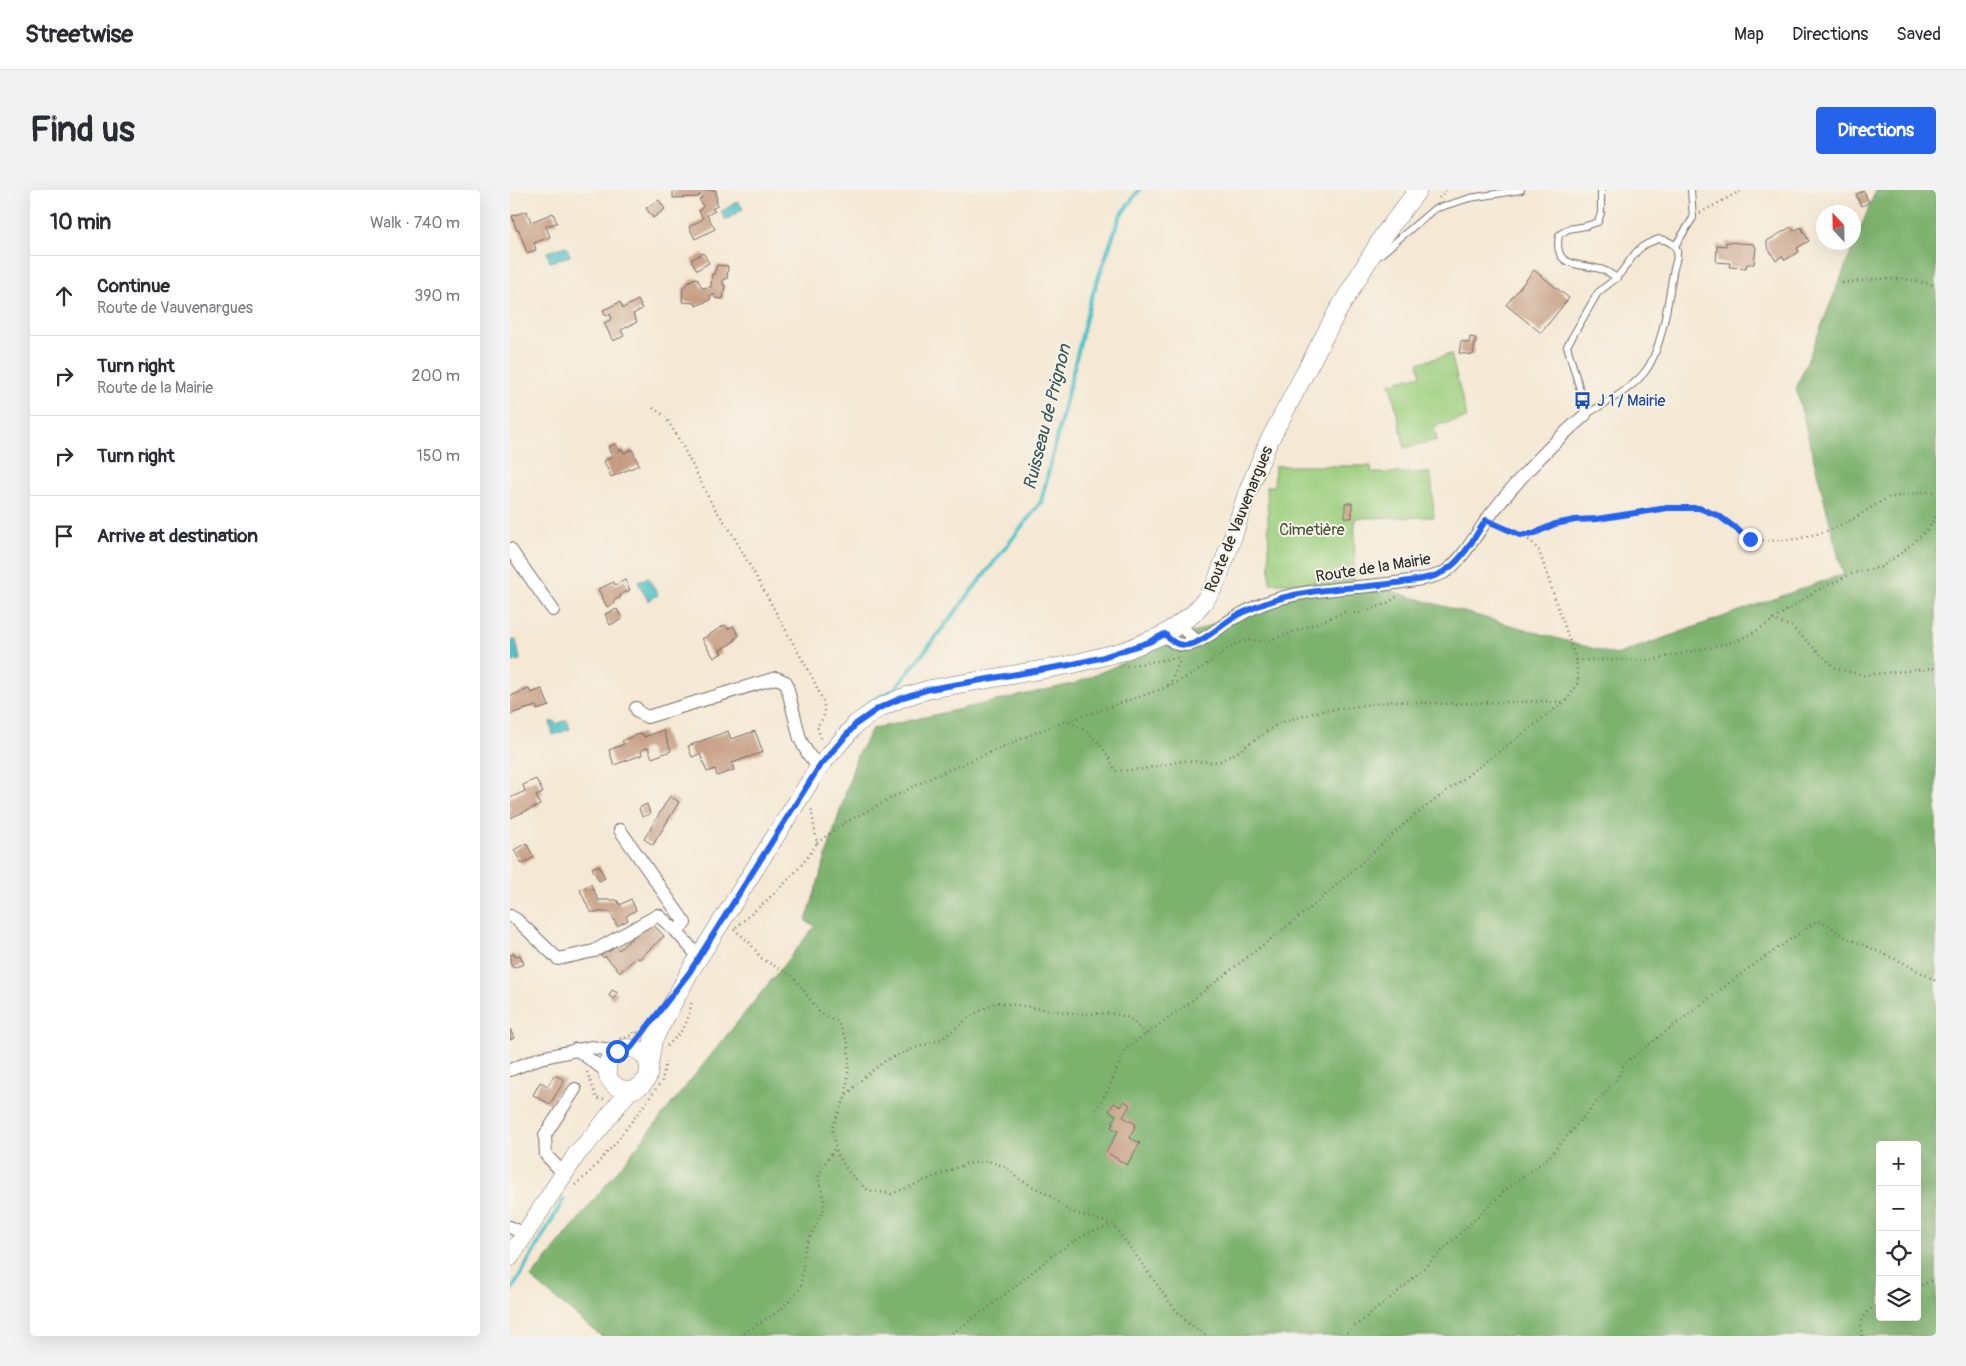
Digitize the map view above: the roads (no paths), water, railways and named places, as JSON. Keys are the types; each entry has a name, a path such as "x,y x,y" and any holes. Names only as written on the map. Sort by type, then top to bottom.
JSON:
{"main road":[{"name":"Route de Vauvenargues","path":"649,1066 653,1040 689,973 824,760 856,724 879,708 904,697 930,689 1069,665 1100,658 1141,645 1165,634 1193,614 1215,585 1248,491 1268,442 1336,314 1358,277 1383,236 1418,190"},
{"name":"Route de Vauvenargues","path":"630,1041 689,973"},
{"path":"578,1152 582,1137 603,1105 609,1077 609,1060 630,1041 642,1054 649,1066 649,1073 642,1085 630,1090 623,1090 609,1077"},
{"path":"510,1257 517,1230 578,1152 589,1142 612,1110 630,1090"}],"street":[{"name":"Route de la Mairie","path":"1165,634 1171,642 1180,645 1197,642 1205,639 1236,616 1289,596 1373,587 1430,578 1443,572 1454,564 1486,520 1521,478 1551,446 1585,416"},
{"path":"510,549 554,610"},
{"path":"1180,624 1183,630 1190,634 1197,642"},
{"path":"636,708 638,712 647,717 776,678 786,682 800,739 808,754 824,760"},
{"path":"620,830 685,923 676,931"},
{"path":"510,916 517,920 558,958 594,951 658,915 676,931 699,957"},
{"path":"510,1070 540,1058 576,1049 630,1041"},
{"path":"576,1049 609,1077"},
{"path":"563,1173 546,1155 545,1135 578,1084"}],"lane":[{"path":"1358,277 1395,240 1434,209 1470,198 1521,190"},
{"path":"1601,190 1601,213 1598,222 1564,231 1560,235 1558,249 1560,254 1569,263 1601,269 1617,278"},
{"path":"1585,416 1583,400 1567,346 1597,294 1603,287 1617,278 1638,248 1645,243 1659,239 1668,240 1675,246 1693,218 1691,190"},
{"name":"Route de la Mairie","path":"1585,416 1620,394 1644,372 1652,359 1669,301 1677,255 1675,246"}],"water":[{"path":"738,201 743,209 726,220 721,212"},
{"path":"566,246 570,256 550,262 547,252"},
{"path":"648,577 658,595 648,601 638,582"},
{"path":"516,640 520,660 511,662 510,641"},
{"path":"567,720 570,729 553,735 550,722 554,721 556,724"}],"waterway":[{"name":"Ruisseau de Prignon","path":"856,714 868,703 896,688 1041,502 1090,302 1120,216 1139,190"},
{"name":"Ruisseau de Prignon","path":"835,732 847,722"},
{"name":"Ruisseau de Prignon","path":"510,1293 564,1199"}],"place":[{"name":"J 1 / Mairie","path":"1583,400"}],"park label":[{"name":"Cimetière","path":"1312,529"}]}
